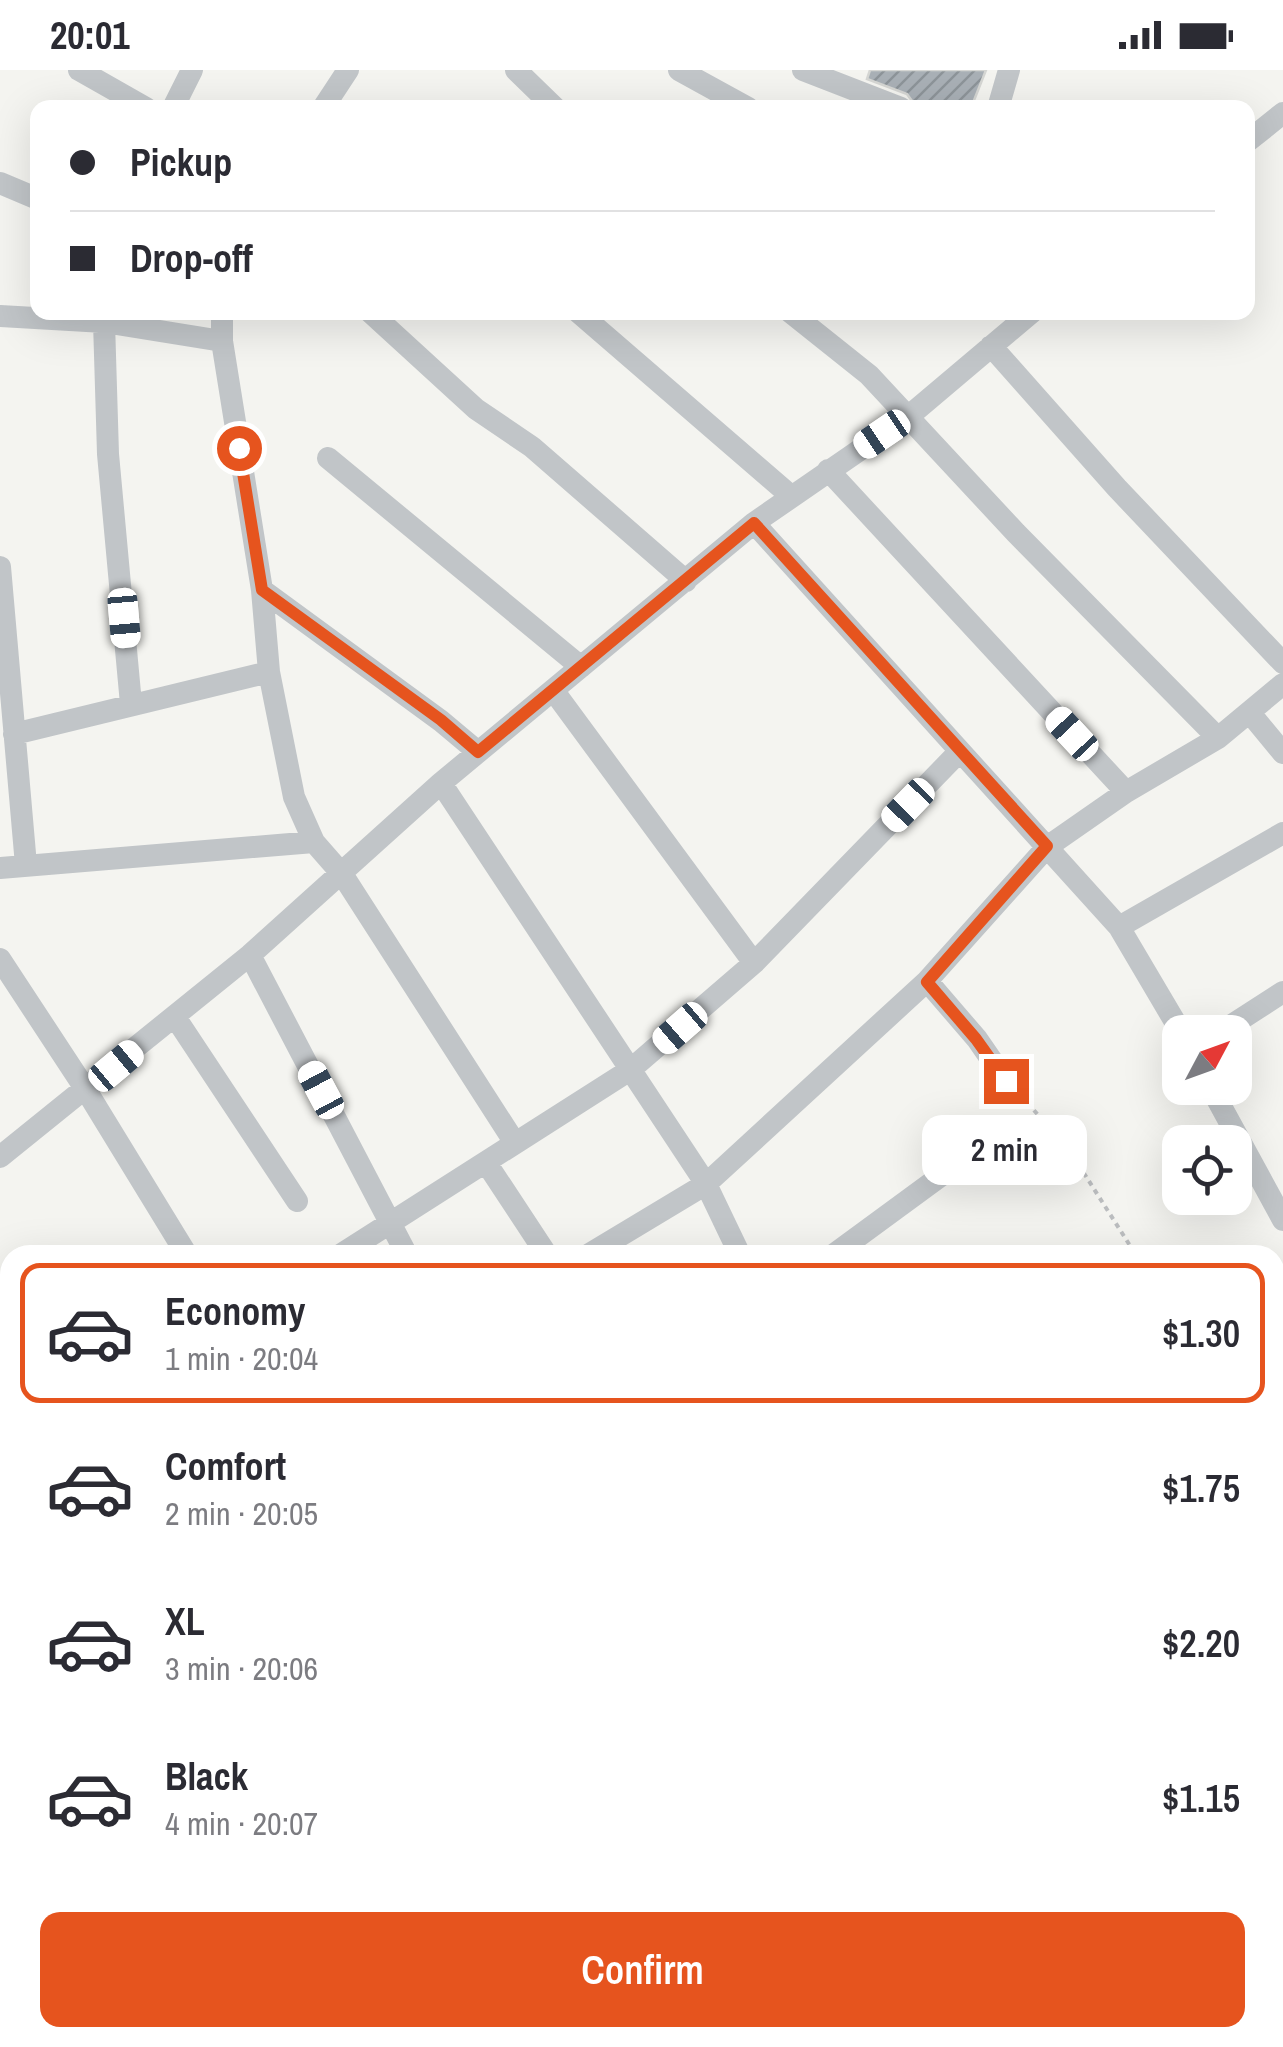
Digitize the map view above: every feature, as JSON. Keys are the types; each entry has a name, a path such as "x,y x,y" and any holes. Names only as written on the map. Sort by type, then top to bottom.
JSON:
{"street":[{"path":"78,70 132,100"},
{"path":"177,100 192,70"},
{"path":"329,100 348,70"},
{"path":"516,70 547,100"},
{"path":"679,70 733,100"},
{"path":"804,70 881,100"},
{"path":"1000,100 1009,70"},
{"path":"1255,136 1283,114"},
{"path":"0,183 30,196"},
{"path":"0,316 30,318"},
{"path":"69,320 222,341"},
{"path":"222,320 222,341 262,590 268,672 294,796 314,842 342,874 516,1143"},
{"path":"379,320 476,410 532,447 686,582"},
{"path":"587,320 791,496"},
{"path":"800,320 869,375 1218,738"},
{"path":"0,1157 250,956 441,783 754,523 909,416 1022,320"},
{"path":"104,322 108,454 132,704"},
{"path":"991,346 1116,488 1283,662"},
{"path":"328,458 581,668"},
{"path":"828,470 1126,792"},
{"path":"754,523 1119,927 1172,1015"},
{"path":"0,567 14,734 11,819 26,865"},
{"path":"262,590 441,720 478,752"},
{"path":"14,734 268,672"},
{"path":"605,1245 706,1184 927,982 1047,846 1126,792 1218,738 1283,684"},
{"path":"553,690 754,963"},
{"path":"1250,713 1283,753"},
{"path":"357,1245 630,1070 754,963 959,752"},
{"path":"441,783 706,1184 735,1245"},
{"path":"1119,927 1283,834"},
{"path":"0,868 314,842"},
{"path":"250,956 402,1245"},
{"path":"0,960 182,1245"},
{"path":"927,982 1006,1081"},
{"path":"1247,1015 1283,992"},
{"path":"175,1017 296,1201"},
{"path":"1223,1105 1272,1175 1283,1220"},
{"path":"487,1164 540,1245"},
{"path":"850,1245 956,1164"}],"path":[{"path":"1006,1081 1073,1156 1130,1245"}],"building":[{"path":"870,70 986,70 974,100 911,100 907,94 867,79"}],"route":[{"path":"239,448 262,590 441,720 478,752 754,523 1047,846 927,982 1006,1081"}]}
